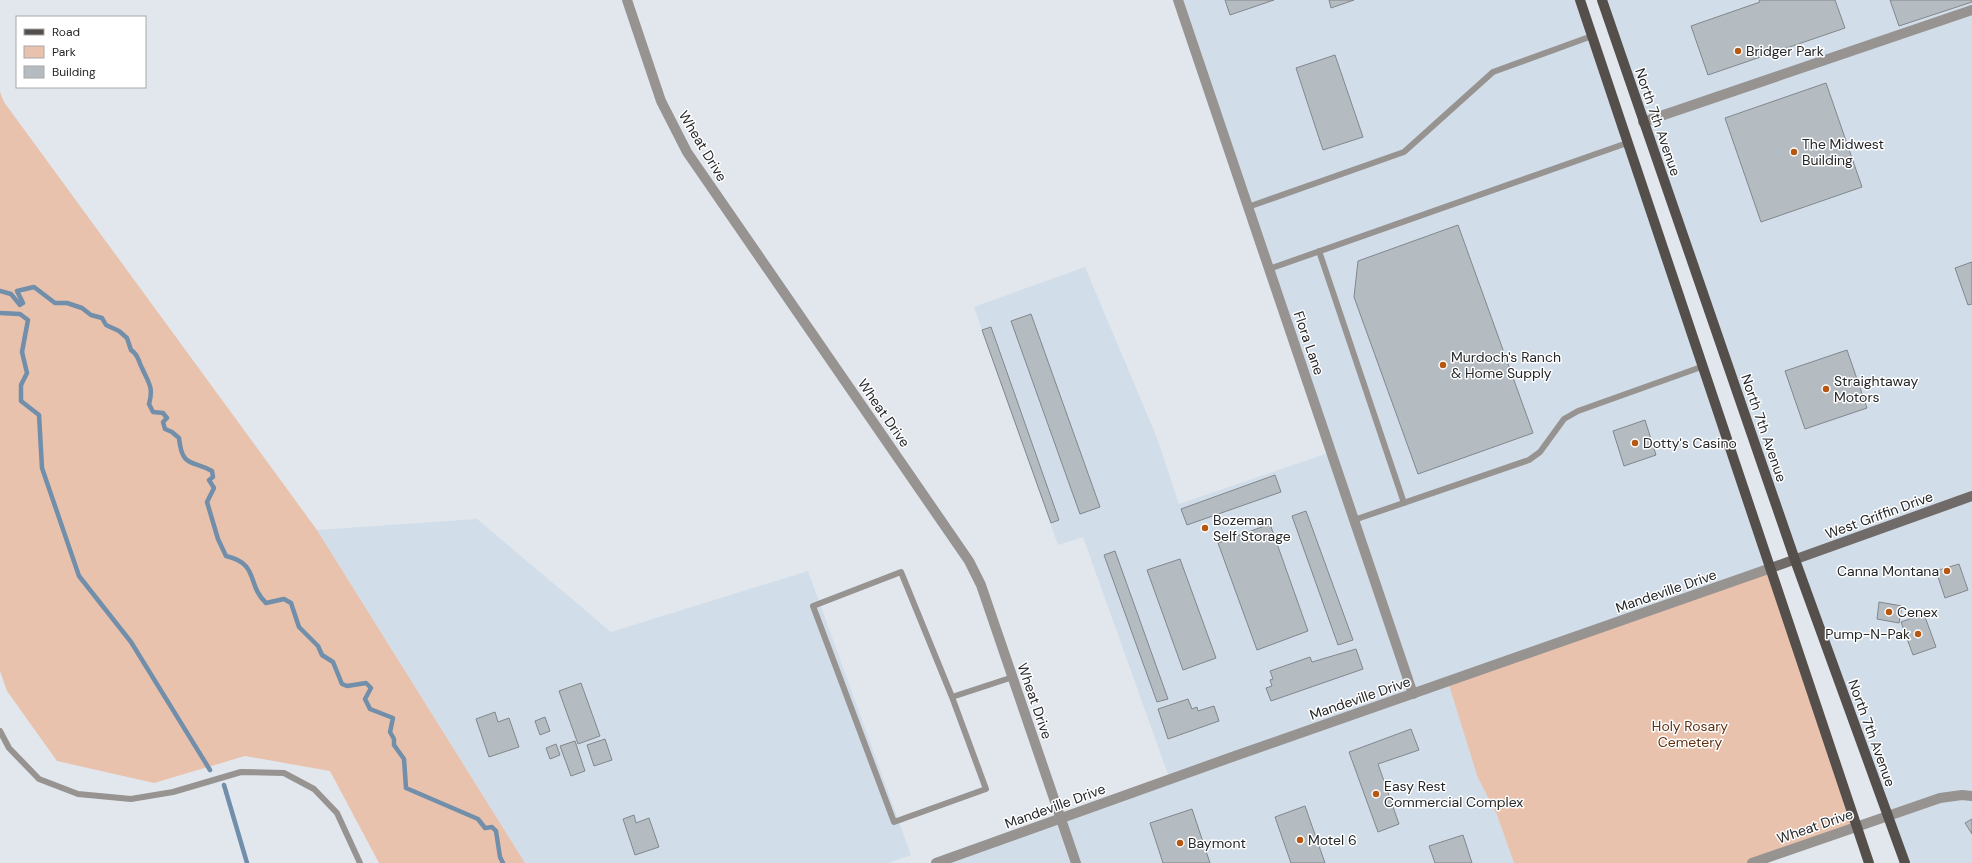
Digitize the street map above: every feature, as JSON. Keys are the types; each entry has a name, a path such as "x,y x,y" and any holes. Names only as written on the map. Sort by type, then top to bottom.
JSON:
{"main road":[{"path":"1580,0 1627,143 1704,366 1869,863"},
{"name":"North 7th Avenue","path":"1602,0 1795,560 1904,863"},
{"name":"West Griffin Drive","path":"1795,560 1972,496"},
{"name":"Mandeville Drive","path":"1771,568 1795,560"}],"street":[{"name":"Wheat Drive","path":"626,0 661,101 675,132 687,152 969,562 981,585 1076,863"},
{"name":"Flora Lane","path":"1178,0 1413,694"},
{"path":"1643,122 1972,10"},
{"name":"Mandeville Drive","path":"936,863 1771,568"},
{"name":"Wheat Drive","path":"1752,863 1940,798 1962,794 1972,796"}],"lane":[{"path":"1248,207 1404,152 1493,72 1592,36"},
{"path":"1269,269 1627,143"},
{"path":"1318,251 1404,503"},
{"path":"1354,520 1529,460 1540,452 1564,419 1578,411 1704,366"},
{"path":"902,572 952,697 986,788 894,822 813,606 902,572"},
{"path":"952,697 1013,677"},
{"path":"0,731 9,748 39,779 78,794 131,799 173,792 241,772 284,774 314,789 337,813 360,863"}],"shaded area":[{"path":"1178,0 1581,0 1771,568 1478,778 1497,815 1514,863 936,863 1170,780 1083,537 1058,545 974,307 1085,267 1157,438 1179,504 1331,452"},
{"path":"1603,0 1972,0 1972,863 1904,863"},
{"path":"477,519 611,632 808,571 911,855 888,863 525,863 317,530"}],"green space":[{"path":"0,92 4,102 317,530 525,863 379,863 330,771 245,756 154,783 57,761 7,691 0,671"},
{"name":"Holy Rosary Cemetery","path":"1771,568 1856,827 1752,863 1514,863 1497,815 1478,778 1448,682"}],"building":[{"path":"1225,0 1274,0 1230,15"},
{"path":"1329,0 1354,0 1331,8"},
{"name":"Bridger Park","path":"1759,0 1835,0 1845,28 1708,75 1691,26 1760,2"},
{"path":"1890,0 1972,0 1972,2 1899,26"},
{"path":"1335,55 1363,137 1323,150 1296,68"},
{"name":"The Midwest Building","path":"1826,83 1862,187 1761,222 1725,118"},
{"name":"Murdoch's Ranch & Home Supply","path":"1458,225 1533,433 1418,474 1354,297 1358,261"},
{"path":"1972,262 1972,304 1968,305 1955,268"},
{"path":"1031,314 1100,507 1080,514 1011,321"},
{"path":"991,327 1059,520 1051,523 982,330"},
{"name":"Straightaway Motors","path":"1847,350 1867,408 1805,429 1785,371"},
{"name":"Dotty's Casino","path":"1645,420 1656,455 1624,466 1613,431"},
{"path":"1275,475 1281,492 1187,525 1181,509"},
{"path":"1306,511 1353,640 1338,645 1292,516"},
{"path":"1270,524 1308,631 1257,650 1218,543"},
{"path":"1115,551 1168,699 1157,702 1104,555"},
{"path":"1180,559 1216,658 1183,670 1147,570"},
{"path":"1959,564 1968,590 1945,598 1936,571"},
{"name":"Cenex","path":"1879,602 1902,606 1899,623 1877,619"},
{"name":"Pump-N-Pak","path":"1924,614 1936,647 1913,655 1901,622"},
{"path":"1356,649 1363,669 1271,701 1266,688 1272,686 1270,680 1273,679 1270,671 1310,657 1312,662"},
{"path":"581,683 600,736 578,744 559,691"},
{"path":"1188,699 1192,709 1197,707 1198,711 1214,706 1219,721 1168,739 1158,709"},
{"path":"495,712 498,722 509,718 519,747 489,757 476,719"},
{"path":"545,717 550,731 540,735 535,721"},
{"name":"Easy Rest Commercial Complex","path":"1411,729 1419,750 1378,764 1399,824 1378,832 1349,752"},
{"path":"605,739 612,760 594,766 587,745"},
{"path":"575,741 585,771 571,776 560,746"},
{"path":"556,744 560,755 550,759 546,748"},
{"name":"Motel 6","path":"1305,806 1325,863 1291,863 1275,817"},
{"name":"Baymont","path":"1192,809 1210,863 1163,863 1150,823"},
{"path":"634,815 636,823 649,818 659,847 635,855 623,819"},
{"path":"1972,819 1972,834 1965,823"},
{"path":"1463,835 1472,863 1435,863 1429,846"}],"waterway":[{"path":"0,291 11,294 20,305 23,303 17,291 34,287 55,303 67,303 82,308 91,315 102,318 106,325 119,331 127,338 131,350 137,356 150,385 151,393 149,404 153,412 163,413 167,418 163,422 165,429 172,432 179,438 180,448 185,459 212,471 213,477 209,480 214,488 207,502 218,539 226,556 244,564 251,575 256,589 266,603 284,599 291,603 299,627 318,646 322,655 333,662 342,684 347,686 366,683 371,688 365,699 370,709 393,718 390,732 394,739 394,745 404,759 406,788 478,819 485,828 492,827 496,831 500,857 503,863"},
{"path":"0,313 20,314 28,320 22,352 27,373 21,385 21,401 39,415 42,468 79,576 131,642 210,770"},
{"path":"224,785 247,863"}],"place":[{"name":"Bridger Park","path":"1738,51"},
{"name":"The Midwest Building","path":"1794,152"},
{"name":"Murdoch's Ranch & Home Supply","path":"1443,365"},
{"name":"Straightaway Motors","path":"1826,389"},
{"name":"Dotty's Casino","path":"1635,443"},
{"name":"Bozeman Self Storage","path":"1205,528"},
{"name":"Canna Montana","path":"1947,571"},
{"name":"Cenex","path":"1889,612"},
{"name":"Pump-N-Pak","path":"1918,634"},
{"name":"Easy Rest Commercial Complex","path":"1376,794"},
{"name":"Motel 6","path":"1300,840"},
{"name":"Baymont","path":"1180,843"}]}
